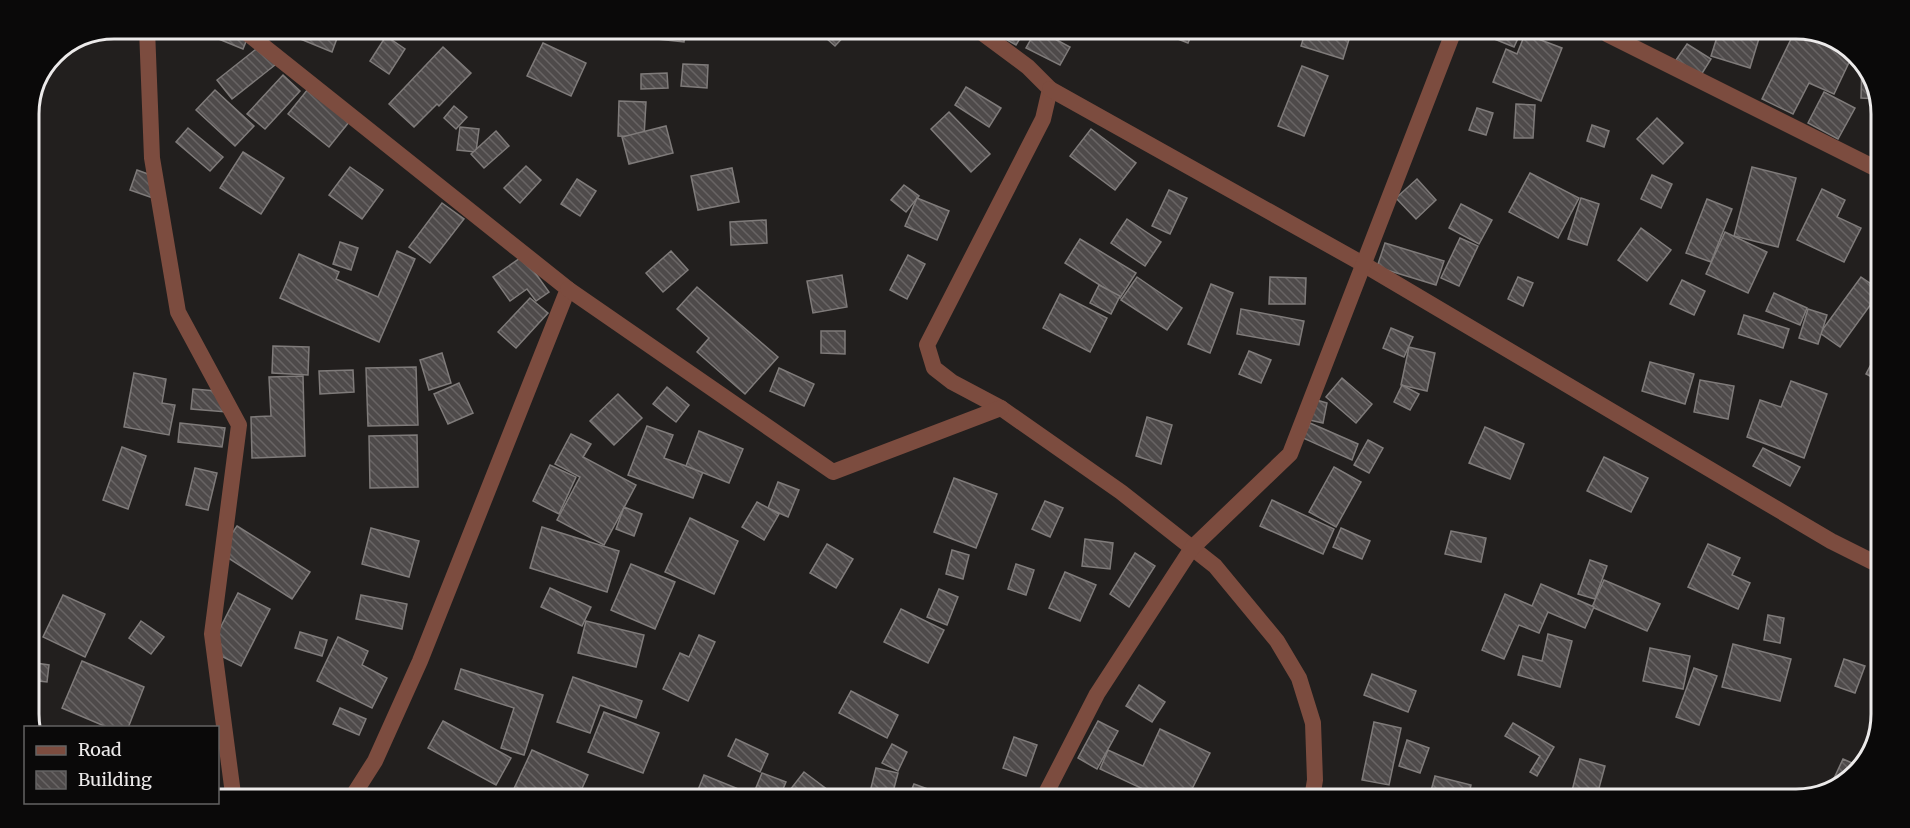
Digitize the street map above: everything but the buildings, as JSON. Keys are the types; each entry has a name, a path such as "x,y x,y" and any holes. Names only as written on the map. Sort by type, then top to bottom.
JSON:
{"street":[{"path":"147,39 152,158 178,312 239,425 212,634 232,789"},
{"path":"255,39 568,289 833,472 1001,408"},
{"path":"990,39 1028,67 1050,89 1363,264 1831,541 1871,561"},
{"path":"1048,789 1097,694 1192,548 1290,454 1451,39"},
{"path":"1617,39 1871,166"},
{"path":"1050,89 1044,119 927,345 934,368 952,382 1001,408 1121,492 1215,566 1277,641 1299,678 1313,723 1314,789"},
{"path":"357,789 375,761 420,661 568,289"}]}
